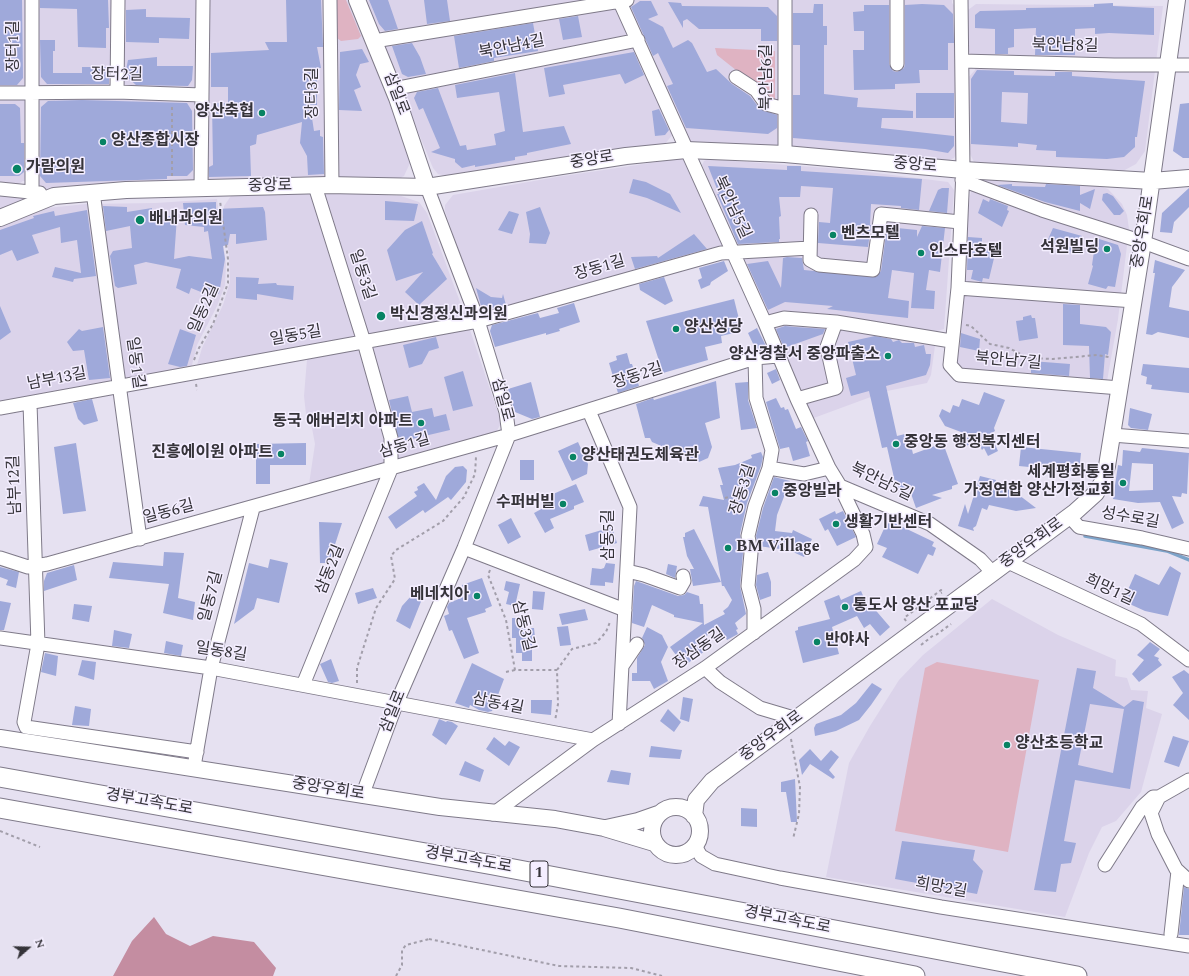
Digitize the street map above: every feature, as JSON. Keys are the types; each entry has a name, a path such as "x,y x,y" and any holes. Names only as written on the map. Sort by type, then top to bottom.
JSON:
{"highway":[{"name":"경부고속도로","path":"0,777 493,865 1077,976"},
{"name":"경부고속도로","path":"0,808 619,918 915,976"}],"main road":[{"name":"삼일로","path":"357,0 394,89 427,187"},
{"name":"중앙우회로","path":"694,816 696,800 712,781 798,719 1008,562 1069,516 1096,493 1103,481 1120,388 1143,242 1177,0"},
{"name":"중앙로","path":"0,218 54,196 93,192 332,185 427,187 618,157 686,150 785,154 962,175 1152,180 1189,178"},
{"name":"중앙우회로","path":"0,738 195,760 362,796 493,814 555,819 604,828 654,843"},
{"path":"604,828 638,821 665,810 712,781"},
{"path":"680,807 694,816 700,830 695,846 682,855 674,856 666,854 654,843 652,828 665,810 680,807"}],"street":[{"name":"장터1길","path":"32,0 32,192"},
{"path":"117,92 118,0"},
{"path":"201,188 203,0"},
{"name":"장터3길","path":"330,0 332,185"},
{"path":"374,41 619,0 628,0"},
{"path":"619,0 686,150"},
{"name":"북안남6길","path":"785,0 785,154"},
{"path":"897,0 897,64"},
{"path":"961,0 962,175 1042,210 1143,242 1189,259"},
{"name":"북안남4길","path":"394,89 638,40"},
{"name":"북안남8길","path":"962,61 1167,66 1189,65"},
{"path":"736,77 756,90 766,104 785,109"},
{"name":"장터2길","path":"32,93 117,92 202,95"},
{"name":"장터1길","path":"0,93 32,93"},
{"name":"북안남5길","path":"686,150 765,323 796,399 829,468 840,486 930,524 980,559 993,573"},
{"name":"북안남7길","path":"962,175 958,288 950,366 959,375 1120,388"},
{"name":"일동3길","path":"315,186 364,342 391,438 391,469"},
{"name":"삼일로","path":"362,796 397,702 464,548 509,435 506,412 478,321 427,187"},
{"path":"0,189 54,196"},
{"name":"일동1길","path":"93,192 140,539"},
{"path":"811,215 812,236 810,260 819,266 873,270 881,214 960,222"},
{"name":"장동1길","path":"478,321 732,251 810,248"},
{"path":"958,288 1134,301"},
{"path":"765,323 784,318 836,322 952,341"},
{"name":"일동5길","path":"120,385 478,321"},
{"path":"796,399 836,388 827,347 836,322"},
{"name":"장동2길","path":"509,435 755,358 778,356"},
{"name":"장동3길","path":"754,633 754,608 748,586 751,553 748,536 755,506 770,468 772,450 756,398 755,358"},
{"name":"남부13길","path":"0,408 120,385"},
{"name":"남부12길","path":"30,403 37,567 38,644 24,722 26,727 195,760"},
{"name":"삼동5길","path":"589,411 630,508 619,724"},
{"name":"삼동1길","path":"310,491 509,435"},
{"path":"1112,435 1189,441"},
{"path":"770,468 804,474 829,468"},
{"name":"삼동2길","path":"304,685 391,469"},
{"name":"장삼동길","path":"493,814 593,740 705,668 854,560 866,547 863,534 840,486"},
{"name":"일동6길","path":"37,567 310,491"},
{"name":"일동7길","path":"195,760 211,668 253,508"},
{"name":"성수로길","path":"1069,516 1079,528 1142,538 1189,549"},
{"path":"464,548 625,610"},
{"path":"0,558 37,567"},
{"name":"희망1길","path":"1008,562 1141,624 1189,660"},
{"name":"삼동5길","path":"627,571 681,582"},
{"name":"일동8길","path":"0,638 211,668 397,702"},
{"path":"622,666 637,644"},
{"path":"705,668 720,682 760,708 798,719"},
{"name":"삼동4길","path":"397,702 593,740"},
{"path":"1105,865 1142,807 1153,798 1159,797 1189,780"},
{"path":"1159,797 1151,813 1158,834 1178,871 1189,881"},
{"name":"희망2길","path":"695,846 701,856 715,864 780,878 941,907 1189,946"},
{"path":"1171,934 1178,871"}],"path":[{"path":"172,94 172,189"},
{"name":"일동2길","path":"197,390 194,360 213,324 228,284 228,259 219,188"},
{"path":"961,327 966,325 971,326 990,344 1009,348 1028,358 1053,359 1097,355 1109,357"},
{"path":"354,694 358,679 357,668 376,608 395,580 391,556 396,550 443,521 464,497 475,474 478,444"},
{"path":"725,498 762,488"},
{"name":"삼동3길","path":"495,560 488,575 506,620 515,670 557,670"},
{"path":"940,590 943,592 917,612 906,621 904,618 940,590"},
{"path":"552,732 558,704 557,670 572,649 596,643 606,632 610,622"},
{"path":"921,645 952,624"},
{"path":"506,672 515,670"},
{"path":"791,740 800,787 799,814 793,839"},
{"path":"0,831 40,847"},
{"path":"396,976 402,965 402,950 406,945 429,938 559,966 631,968 662,976"}],"shaded area":[{"path":"0,0 325,0 328,174 322,179 57,189 42,189 35,182 23,181 14,187 0,187"},
{"path":"337,0 351,0 365,43 376,67 410,158 410,163 404,176 396,180 341,180 336,176"},
{"path":"337,0 346,0 361,36 358,39 341,41 337,38"},
{"path":"366,0 613,0 673,134 665,144 650,148 451,177 438,174 433,168 405,100 409,91 406,82 397,78 383,48 389,42 387,33 379,31"},
{"path":"624,0 952,0 952,3 958,9 957,152 954,158 947,161 688,143 683,136 644,39"},
{"path":"976,4 1163,6 1145,151 1136,164 1121,172 978,165 974,162 970,154 968,78 975,70 976,60 968,51 968,10"},
{"path":"715,48 775,51 775,101 717,55"},
{"path":"684,158 722,244 717,247 483,317 479,311 445,211 445,205 453,195 557,177"},
{"path":"708,159 853,170 948,182 954,190 944,329 937,331 931,375 927,383 887,391 811,419 702,165 704,161"},
{"path":"986,179 1100,186 1108,189 1122,204 1127,215 1129,229 1118,319 1107,381 961,370 953,364 970,196 972,188 980,180"},
{"path":"0,192 45,197 0,216"},
{"path":"336,192 401,196 419,202 427,213 466,318 500,419 500,425 494,436 308,491 315,444 312,428 306,414 304,396 308,347 197,365 202,348 223,305 230,282 229,254 224,229 224,206 233,193"},
{"path":"217,199 226,264 225,285 217,306 197,345 191,369 0,402 0,223 47,208 86,204 156,203"},
{"name":"양산초등학교","path":"992,599 1058,635 1116,660 1115,676 1127,678 1131,690 1148,691 1146,708 1162,714 1141,792 1116,821 1102,827 1089,853 1065,917 826,877 849,763 870,726 899,680 923,655"},
{"path":"937,662 1039,680 1008,852 895,831 925,668"},
{"path":"154,917 166,934 190,946 213,936 254,942 276,968 273,976 113,976 132,941"}],"building":[{"path":"0,0 22,0 23,78 17,85 0,85"},
{"path":"40,0 108,0 109,28 106,28 106,48 78,47 77,9 40,8"},
{"path":"286,0 321,0 323,47 317,47 321,68 317,68 317,105 310,105 314,131 320,130 320,136 323,137 324,174 308,175 307,156 300,143 302,122 257,135 256,144 250,146 251,176 209,177 209,167 213,165 212,103 228,103 228,87 211,87 211,53 269,50 265,42 287,42"},
{"path":"369,0 388,0 398,29 385,31 379,24"},
{"path":"424,0 447,0 450,21 427,24"},
{"path":"640,1 651,1 658,15 648,19 663,27 673,48 688,40 692,43 707,72 716,69 732,84 750,96 760,109 777,115 777,128 768,134 686,128 667,86 673,84 658,53 653,56 631,7"},
{"path":"668,2 681,3 682,6 768,7 777,16 777,41 761,41 761,29 699,29 687,19 683,21 683,28"},
{"path":"1113,3 1113,6 1154,8 1154,35 1109,33 1095,34 1095,28 1075,29 1075,55 1035,55 1036,28 1014,29 1014,47 1008,48 1008,54 995,54 995,29 975,28 975,15 980,11 1026,10 1026,8 1094,7 1094,4"},
{"path":"814,4 823,4 823,26 827,26 827,45 824,45 824,94 858,98 857,107 913,111 913,118 882,118 881,128 954,136 954,146 948,153 925,149 793,138 793,95 800,95 800,45 793,45 793,13 813,13"},
{"path":"864,5 889,5 889,64 893,71 897,72 904,68 905,64 905,5 944,5 953,14 954,43 948,43 948,70 919,70 920,83 895,84 895,89 854,90 853,50 864,50 864,31 854,31 853,12 864,11"},
{"path":"146,9 146,17 190,18 189,39 159,38 159,43 126,42 126,10"},
{"path":"578,16 582,37 563,40 559,19"},
{"path":"533,23 538,51 494,58 494,61 459,68 454,36"},
{"path":"40,40 55,40 55,51 53,51 53,73 82,73 82,67 109,67 109,84 47,84 41,77"},
{"path":"412,43 420,57 426,74 408,77 402,74 392,46"},
{"path":"362,49 369,62 360,64 356,75 361,87 354,90 362,111 339,110 340,52"},
{"path":"634,52 644,75 625,84 620,74 563,85 565,94 549,97 544,68"},
{"path":"157,57 157,66 193,66 192,80 188,86 136,85 125,75 128,60"},
{"path":"977,70 1014,71 1014,75 1055,76 1055,72 1072,72 1072,76 1145,81 1137,137 1135,137 1135,147 1124,157 1107,159 1056,157 1056,151 1036,150 1037,145 1018,143 1018,147 971,144 971,79","holes":["1002,92 1028,93 1027,124 1001,122"]},
{"path":"515,73 523,132 564,126 571,144 527,153 527,155 515,157 515,160 462,168 455,162 455,159 431,152 440,148 423,108 419,110 414,98 417,92 438,88 460,146 466,145 467,150 496,145 494,134 505,131 499,92 457,98 455,85"},
{"path":"916,93 954,93 954,118 916,118"},
{"name":"양산종합시장","path":"82,100 187,103 192,111 193,170 187,176 167,176 167,179 46,183 40,176 41,107 48,101"},
{"path":"1189,103 1189,158 1183,158 1173,151 1180,104"},
{"path":"0,104 15,104 20,108 21,143 24,143 24,172 19,176 0,176"},
{"path":"659,109 669,130 665,135 655,136 652,111"},
{"path":"708,166 787,170 787,166 801,166 801,171 922,179 919,210 901,208 901,206 871,204 871,225 868,247 818,243 819,222 830,223 833,188 801,186 800,197 779,197 781,216 779,217 779,242 738,244 717,194 719,194"},
{"path":"633,179 646,182 670,194 681,213 647,198 629,193"},
{"path":"1012,184 1012,186 1045,187 1046,184 1080,186 1080,195 1095,189 1090,209 1080,203 1080,211 1045,202 997,185"},
{"path":"942,188 949,188 947,213 929,211 938,190"},
{"path":"1189,188 1189,207 1174,222 1172,233 1160,232 1162,213"},
{"path":"1107,193 1113,196 1124,211 1120,215 1114,215 1102,200 1103,194"},
{"path":"983,199 989,202 990,199 1008,206 1007,210 1009,211 1002,227 978,213"},
{"path":"385,201 418,204 414,221 385,220"},
{"path":"216,202 216,209 263,207 265,212 267,240 236,244 236,234 230,234 228,245 223,246 225,259 219,294 202,289 201,292 191,288 189,294 176,288 181,269 146,262 134,265 137,284 118,288 115,286 110,256 113,251 132,248 130,226 106,231 103,206 127,207 127,212 152,208 152,214 177,217 174,259 189,256 212,259 208,231 204,232 204,227 185,225 183,203"},
{"path":"540,207 550,233 546,244 529,243 530,234 526,212"},
{"path":"87,210 96,276 74,279 73,282 52,277 55,267 81,273 77,240 61,243 60,227 32,235 39,253 17,261 12,250 0,255 0,230 34,218 33,216 54,211 55,216"},
{"path":"509,211 519,214 512,234 498,230"},
{"path":"422,221 433,253 432,254 447,279 419,305 405,292 423,272 396,281 387,250 405,230"},
{"path":"922,226 945,228 940,272 929,270 926,290 935,291 934,309 911,308 914,273 892,270 888,298 909,301 908,318 827,309 833,306 785,302 768,310 747,264 768,261 781,288 783,258 787,257 802,258 804,270 876,277 881,271 887,227 917,230 917,237"},
{"path":"1053,228 1082,236 1078,247 1072,245 1070,254 1046,244"},
{"path":"694,234 707,249 635,269 631,257 657,256 658,258"},
{"path":"968,237 982,238 982,248 993,251 995,254 989,279 983,278 982,282 971,279 973,270 967,270"},
{"path":"1096,238 1118,245 1121,254 1115,287 1108,286 1106,289 1088,284 1093,266"},
{"path":"1155,260 1185,270 1172,287 1169,307 1189,311 1189,338 1158,332 1152,335 1146,334 1155,273 1153,273"},
{"path":"724,261 728,271 711,282 710,285 701,289 698,280 702,278 699,268"},
{"path":"236,277 259,278 258,284 276,283 277,285 294,286 293,300 257,294 257,300 236,298"},
{"path":"664,277 673,301 665,305 640,290 639,284"},
{"path":"476,288 491,297 502,298 503,294 506,305 486,310 481,306"},
{"path":"734,299 742,331 721,336 722,343 705,347 708,360 663,373 646,321"},
{"path":"574,303 580,322 559,329 560,331 546,335 546,333 495,347 490,331 492,325 538,313 540,318 559,313 557,308"},
{"path":"1063,304 1080,305 1080,324 1106,327 1111,332 1108,355 1105,354 1103,379 1090,378 1089,346 1063,345"},
{"path":"0,306 11,332 0,340"},
{"path":"1031,315 1032,318 1035,318 1038,338 1019,341 1016,321 1023,320 1023,317"},
{"path":"785,326 825,329 823,334 784,348 776,329"},
{"path":"103,327 110,378 89,380 84,350 73,351 67,342 79,329 82,331"},
{"path":"757,328 766,346 765,349 756,350 748,333"},
{"path":"180,329 196,335 187,366 180,367 168,364"},
{"path":"961,333 980,339 979,351 960,347"},
{"path":"875,336 891,339 893,342 899,340 902,343 914,343 915,347 924,345 926,354 931,354 930,365 926,375 886,386 897,436 905,434 907,442 910,441 913,454 943,443 958,484 952,486 952,489 932,495 942,498 916,508 909,488 897,491 887,447 882,448 869,391 851,396 846,378 856,375 848,342"},
{"path":"436,337 439,348 429,351 422,364 409,368 403,345"},
{"path":"627,353 639,386 618,393 609,363 617,360 616,356"},
{"path":"1031,361 1070,364 1069,376 1031,373"},
{"path":"1143,364 1189,368 1189,393 1151,389 1152,385 1146,384 1147,377 1141,375"},
{"path":"776,369 780,380 772,384 767,373"},
{"path":"463,371 473,406 453,411 444,377"},
{"path":"716,381 720,418 705,423 712,447 708,458 699,462 652,442 650,438 645,438 636,404"},
{"path":"531,382 540,417 532,419 515,412 508,389"},
{"path":"748,382 748,400 757,428 741,430 735,383"},
{"path":"984,392 1005,400 994,428 995,431 990,434 998,451 988,456 984,448 982,450 977,441 964,447 960,438 969,435 945,426 939,416 942,409 950,413 953,405 959,407 962,399 979,405"},
{"name":"동국 애버리치 아파트","path":"408,396 412,412 432,408 434,417 446,414 450,430 399,442 389,400"},
{"path":"776,398 781,408 784,407 785,410 788,409 796,429 801,427 808,441 806,442 810,456 793,461 789,447 780,449 766,402"},
{"path":"92,399 98,421 84,425 78,419 73,403"},
{"path":"1130,408 1152,414 1148,430 1131,428 1128,425"},
{"path":"578,442 588,464 587,474 572,481 558,451"},
{"path":"76,443 86,511 63,514 54,447"},
{"name":"진흥에이원 아파트","path":"306,443 306,465 270,465 270,484 256,484 256,444"},
{"path":"1021,447 1081,453 1079,472 1019,466"},
{"path":"1142,448 1189,453 1187,494 1182,493 1181,497 1172,496 1184,523 1172,529 1160,502 1138,503 1113,499 1118,465 1122,466 1123,450 1140,452","holes":["1132,463 1153,464 1153,490 1129,491"]},
{"path":"761,452 763,457 761,466 747,503 740,534 743,553 740,586 746,614 735,623 738,629 736,630 738,634 727,640 719,627 698,642 705,651 684,666 670,647 703,623 674,617 674,615 652,605 644,627 632,623 634,586 636,581 678,596 684,595 687,592 699,596 700,604 703,604 704,625 725,614 723,611 728,607 732,600 724,586 722,586 708,507 699,506 703,496 724,500 720,485 723,485 718,468 735,465 752,458 751,455"},
{"path":"520,460 534,460 534,480 520,480"},
{"path":"463,466 467,470 466,482 451,500 448,497 425,513 423,510 396,529 388,517 417,496 414,492 418,490 417,487 424,483 436,500 446,476 455,467"},
{"path":"980,476 996,480 995,484 1016,489 1015,492 1036,508 1016,511 989,505 987,510 982,508 976,526 973,528 974,531 958,526 965,504 968,514"},
{"path":"774,477 790,481 777,515 775,531 792,533 793,530 812,539 804,557 780,546 780,549 758,546 756,536 763,508"},
{"name":"수퍼버빌","path":"576,484 584,502 574,506 574,509 550,519 554,528 545,533 534,513 547,506 544,498"},
{"name":"생활기반센터","path":"835,511 836,514 843,511 856,537 837,546 828,529 825,531 819,519"},
{"path":"511,518 521,537 508,544 498,525"},
{"path":"888,520 934,542 932,546 936,548 933,556 928,554 918,574 882,557 887,548 877,544"},
{"path":"319,522 342,523 329,563 320,563"},
{"path":"612,527 617,543 589,551 585,535"},
{"path":"694,529 721,582 693,586 690,569 694,569 687,556 683,537 685,537 685,533"},
{"path":"164,552 184,553 178,598 195,602 193,620 163,613 169,584 109,578 113,562 163,566"},
{"path":"270,559 288,563 279,603 257,598 254,609 234,624 249,563 268,568"},
{"path":"606,563 615,564 613,583 605,582 605,586 590,585 592,568 604,568"},
{"path":"668,564 677,566 675,578 666,574"},
{"path":"74,565 77,580 44,591 44,581 47,573"},
{"path":"1170,566 1181,573 1168,616 1145,611 1123,601 1135,574 1159,585"},
{"path":"0,567 19,572 16,588 6,585 8,580 0,577"},
{"path":"768,572 771,582 771,596 760,600 756,585 757,575"},
{"path":"482,578 492,606 485,609 486,612 467,618 479,653 464,659 452,630 449,631 444,616 449,614 447,607 449,603 466,596 462,585"},
{"path":"506,581 520,584 515,606 506,604 509,592 504,590"},
{"path":"373,588 377,598 358,604 355,593"},
{"path":"533,591 545,592 543,610 532,609"},
{"path":"861,591 869,609 872,606 890,627 880,636 870,624 864,628 857,616 832,627 839,654 803,663 795,631 798,630 798,627 830,619 824,601 839,595 841,600"},
{"path":"412,595 422,599 410,629 396,621 402,606"},
{"path":"0,601 11,603 4,630 0,630"},
{"path":"74,604 92,606 89,622 72,619"},
{"path":"585,609 588,620 562,625 559,614"},
{"path":"512,618 522,618 522,628 534,628 535,638 532,638 532,661 522,661 522,653 516,653 516,638 512,638"},
{"path":"568,626 571,645 560,646 557,627"},
{"path":"647,627 662,635 668,647 661,662 668,681 654,689 650,681 632,681 632,673 637,673 637,658 645,645 642,638"},
{"path":"114,630 132,634 129,648 112,646"},
{"path":"166,641 183,645 181,656 164,653"},
{"path":"1150,642 1160,649 1154,656 1159,658 1158,660 1162,665 1139,682 1132,674 1144,660 1137,655"},
{"path":"45,653 58,656 56,676 41,672"},
{"path":"331,659 339,681 332,683 328,682 320,664"},
{"path":"82,660 96,662 94,680 78,675"},
{"path":"472,663 504,679 492,711 488,712 479,710 470,705 469,708 455,703"},
{"path":"1077,668 1096,671 1093,688 1124,707 1133,700 1144,702 1130,789 1075,780 1064,841 1076,843 1071,863 1061,864 1056,892 1034,890","holes":["1090,704 1124,709 1113,773 1078,765"]},
{"path":"1184,670 1189,674 1189,720 1173,705 1183,693 1172,677"},
{"path":"872,683 882,689 859,720 836,731 815,736 814,728 816,724 841,715 856,703"},
{"path":"683,697 693,699 689,722 680,719"},
{"path":"531,700 552,700 551,715 531,713"},
{"path":"75,706 91,709 89,726 72,725"},
{"path":"668,709 681,722 674,732 660,721"},
{"path":"439,719 446,722 452,722 458,726 446,745 432,735"},
{"path":"1173,736 1189,741 1179,767 1164,762"},
{"path":"494,737 505,746 509,741 520,747 509,766 486,749"},
{"path":"651,746 682,750 680,759 649,757"},
{"path":"810,749 821,761 831,750 839,757 829,770 835,777 833,779 810,764 802,775 799,760"},
{"path":"465,761 484,770 480,782 459,775"},
{"path":"611,770 631,773 629,785 607,782"},
{"path":"795,779 797,822 791,822 786,792 781,792 781,782"},
{"path":"741,808 757,809 757,827 741,826"},
{"path":"902,841 975,850 973,860 983,871 977,894 895,879"},
{"path":"1184,887 1189,889 1189,935 1179,935"}],"waterway":[{"path":"1085,536 1167,551 1189,560"}],"place":[{"name":"양산축협","path":"262,113"},
{"name":"양산종합시장","path":"103,142"},
{"name":"가람의원","path":"17,169"},
{"name":"배내과의원","path":"140,220"},
{"name":"벤츠모텔","path":"833,235"},
{"name":"석원빌딩","path":"1107,249"},
{"name":"인스타호텔","path":"921,253"},
{"name":"박신경정신과의원","path":"381,316"},
{"name":"양산성당","path":"676,329"},
{"name":"양산경찰서 중앙파출소","path":"888,356"},
{"name":"동국 애버리치 아파트","path":"421,423"},
{"name":"중앙동 행정복지센터","path":"896,444"},
{"name":"진흥에이원 아파트","path":"281,454"},
{"name":"양산태권도체육관","path":"573,457"},
{"name":"세계평화통일 가정연합 양산가정교회","path":"1123,483"},
{"name":"중앙빌라","path":"775,493"},
{"name":"수퍼버빌","path":"563,504"},
{"name":"생활기반센터","path":"836,524"},
{"name":"BM Village","path":"728,548"},
{"name":"베네치아","path":"477,596"},
{"name":"통도사 양산 포교당","path":"845,607"},
{"name":"반야사","path":"817,642"},
{"name":"양산초등학교","path":"1007,745"}]}
